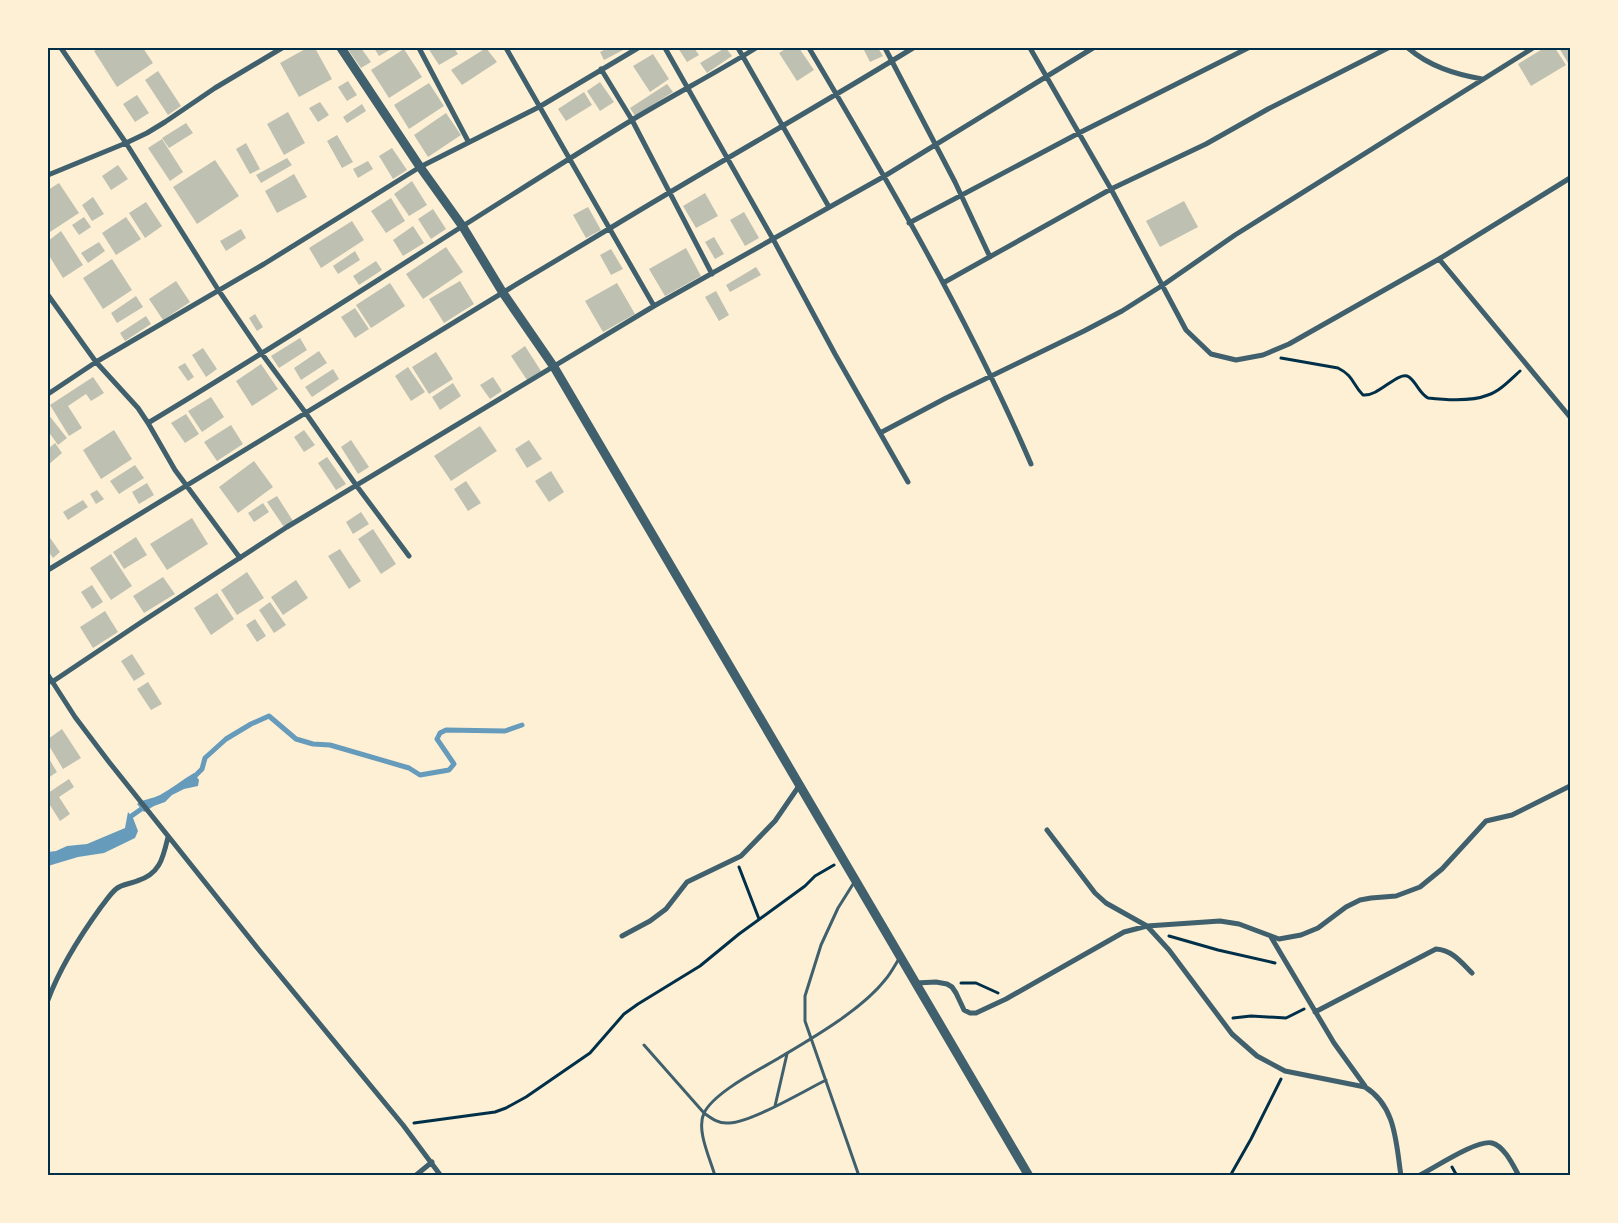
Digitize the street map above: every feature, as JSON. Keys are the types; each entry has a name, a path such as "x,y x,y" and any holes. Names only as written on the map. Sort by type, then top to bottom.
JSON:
{"street":[{"path":"61,48 126,143 219,291 262,354 356,486 409,556"},
{"path":"48,175 126,143 166,122 215,88 282,48"},
{"path":"341,48 420,167 463,226 503,293 554,367 1029,1176"},
{"path":"419,48 468,141"},
{"path":"506,48 654,306"},
{"path":"48,394 96,362 219,291 420,167 468,141 539,107 638,48"},
{"path":"665,48 908,482"},
{"path":"738,48 829,207"},
{"path":"148,423 262,354 632,120 756,48"},
{"path":"809,48 943,283 990,376 1031,464"},
{"path":"885,48 962,195 990,257"},
{"path":"48,570 610,227 783,127 913,48"},
{"path":"1030,48 1111,189 1186,330 1211,354 1236,360 1263,355 1289,344 1439,259 1570,178"},
{"path":"52,682 240,558 356,486 654,306 883,177 1093,48"},
{"path":"909,224 1079,133 1248,48"},
{"path":"943,283 1111,189 1206,144 1268,109 1388,48"},
{"path":"1408,48 1436,66 1463,75 1482,78"},
{"path":"880,433 990,376 1084,332 1122,311 1235,235 1482,78 1533,48"},
{"path":"602,69 632,120 668,193 712,274"},
{"path":"1439,259 1570,417"},
{"path":"48,295 96,362 138,408 175,470 240,558"},
{"path":"48,675 75,717 109,762 403,1125 441,1176"},
{"path":"622,936 650,921 666,908 687,882 735,860 749,850 775,821 799,786"},
{"path":"916,983 936,982 947,984 956,993 964,1010 970,1013 984,1010 1006,999 1124,932 1147,926 1220,921 1239,924 1279,939 1301,935 1318,928 1346,907 1360,900 1396,896 1420,887 1442,868 1486,821 1512,815 1570,786"},
{"path":"1046,830 1106,903 1147,926 1153,932 1169,950 1232,1034 1257,1056 1285,1071 1365,1086"},
{"path":"48,1000 66,960 110,895 123,885 139,881 150,875 159,867 168,837"},
{"path":"1271,937 1334,1042 1365,1086 1374,1092 1384,1104 1392,1120 1401,1176"},
{"path":"1315,1012 1436,948 1450,952 1472,973"},
{"path":"1418,1176 1467,1149 1482,1143 1492,1143 1499,1148 1519,1176"},
{"path":"415,1176 432,1162"}],"lane":[{"path":"855,880 838,908 821,945 805,996 805,1020 859,1176"},
{"path":"715,1176 701,1126 704,1113 712,1101 723,1092 811,1039 869,997 886,980 900,957"},
{"path":"644,1045 704,1113 715,1122 729,1123 750,1118 826,1080"},
{"path":"775,1106 787,1054"}],"path":[{"path":"1263,355 1338,368 1352,378 1362,395 1368,396 1375,394 1400,376 1406,376 1410,378 1422,394 1428,398 1437,399 1487,396 1508,382 1527,364"},
{"path":"735,860 759,919"},
{"path":"403,1125 495,1112 514,1104 590,1053 624,1014 700,966 825,870 844,860"},
{"path":"1153,932 1290,968"},
{"path":"947,984 964,982 976,984 998,993 1006,999"},
{"path":"1221,1020 1251,1016 1286,1018 1311,1005"},
{"path":"1230,1176 1285,1071"}],"water":[{"path":"194,773 199,780 198,786 184,789 172,795 165,802 144,812 137,804 160,795"},
{"path":"128,812 133,818 138,831 135,838 104,853 78,857 48,866 48,852 67,846 87,844 125,828"}],"building":[{"path":"99,48 143,48 153,63 117,87 94,51"},
{"path":"307,48 315,48 332,79 299,97 280,63"},
{"path":"347,48 361,48 371,62 361,68"},
{"path":"374,48 393,48 379,56"},
{"path":"428,48 454,48 458,54 439,65"},
{"path":"486,48 497,62 462,85 451,70"},
{"path":"608,48 627,48 604,60 600,52"},
{"path":"678,48 694,48 699,55 687,62"},
{"path":"725,48 732,56 707,73 700,63"},
{"path":"787,48 799,48 814,70 797,81 779,53"},
{"path":"863,48 878,48 883,56 870,62"},
{"path":"1544,48 1555,48 1566,65 1531,86 1518,64"},
{"path":"1559,48 1570,48 1570,66"},
{"path":"404,49 422,77 389,98 371,70"},
{"path":"653,54 669,79 650,92 633,66"},
{"path":"158,71 181,106 168,115 145,80"},
{"path":"348,81 357,95 347,101 338,87"},
{"path":"600,82 614,102 600,111 587,91"},
{"path":"429,83 444,106 409,129 394,105"},
{"path":"667,84 673,92 635,116 630,108"},
{"path":"584,92 592,105 566,121 558,109"},
{"path":"137,95 149,113 135,122 123,104"},
{"path":"320,102 329,115 318,122 309,108"},
{"path":"362,104 366,111 347,123 343,117"},
{"path":"288,112 305,143 284,155 267,124"},
{"path":"446,113 461,135 428,157 414,135"},
{"path":"186,123 193,133 169,148 162,138"},
{"path":"337,135 353,162 342,168 327,141"},
{"path":"162,139 183,172 170,181 148,148"},
{"path":"246,143 260,169 250,174 236,149"},
{"path":"392,148 407,170 393,179 379,156"},
{"path":"287,158 292,165 261,183 256,175"},
{"path":"215,160 239,196 197,224 173,187"},
{"path":"368,161 373,169 358,178 353,169"},
{"path":"118,165 128,179 111,190 102,176"},
{"path":"294,174 307,197 277,213 265,191"},
{"path":"412,181 427,205 409,216 394,194"},
{"path":"59,183 79,213 50,232 48,228 48,190"},
{"path":"705,193 718,216 696,228 683,206"},
{"path":"93,197 104,214 92,221 82,205"},
{"path":"391,198 405,221 386,233 371,211"},
{"path":"1184,201 1198,227 1160,247 1146,221"},
{"path":"146,202 162,226 145,238 129,213"},
{"path":"588,207 601,230 586,238 573,215"},
{"path":"433,209 446,229 431,239 418,219"},
{"path":"744,212 759,238 745,246 730,220"},
{"path":"84,217 91,227 79,235 72,225"},
{"path":"126,217 141,239 116,255 102,233"},
{"path":"352,221 364,240 321,268 309,248"},
{"path":"413,226 424,243 403,256 393,240"},
{"path":"241,229 246,238 226,251 220,241"},
{"path":"61,231 83,265 63,278 48,254 48,241"},
{"path":"714,237 724,254 715,259 705,242"},
{"path":"99,242 105,251 88,263 81,253"},
{"path":"446,247 463,272 423,299 406,274"},
{"path":"686,248 701,276 665,296 649,269"},
{"path":"611,249 623,269 611,275 600,255"},
{"path":"355,251 360,260 338,274 333,266"},
{"path":"112,259 132,290 103,309 83,278"},
{"path":"376,261 382,270 359,285 353,276"},
{"path":"756,267 761,275 730,292 726,285"},
{"path":"176,281 190,302 163,320 149,299"},
{"path":"460,281 474,304 444,323 429,299"},
{"path":"390,283 405,306 371,328 356,305"},
{"path":"617,283 635,314 603,332 585,301"},
{"path":"716,291 729,315 719,321 705,297"},
{"path":"136,296 143,307 117,323 111,313"},
{"path":"355,308 369,329 355,338 341,317"},
{"path":"255,314 263,327 257,331 249,318"},
{"path":"146,316 151,324 125,341 120,333"},
{"path":"300,338 307,350 279,368 271,356"},
{"path":"525,346 541,371 527,380 511,356"},
{"path":"203,348 217,369 206,377 192,355"},
{"path":"319,351 327,363 301,380 294,368"},
{"path":"436,352 453,379 429,394 412,367"},
{"path":"185,363 194,377 188,381 178,367"},
{"path":"261,364 278,389 252,406 236,381"},
{"path":"408,367 425,392 411,401 395,376"},
{"path":"333,369 339,379 312,397 305,387"},
{"path":"93,377 104,393 91,401 86,394 68,406 82,428 69,436 50,405"},
{"path":"493,377 502,391 490,399 480,385"},
{"path":"453,383 461,396 440,410 432,397"},
{"path":"211,397 224,417 202,432 188,411"},
{"path":"48,414 67,438 58,445 48,431"},
{"path":"186,414 199,434 185,443 171,423"},
{"path":"231,425 243,444 217,461 204,442"},
{"path":"480,426 497,451 451,481 434,456"},
{"path":"114,430 132,459 101,479 83,450"},
{"path":"304,430 315,445 304,452 294,437"},
{"path":"351,440 369,467 358,474 341,447"},
{"path":"529,440 542,459 527,468 515,449"},
{"path":"55,443 62,453 48,465 48,449"},
{"path":"327,457 346,484 336,490 318,463"},
{"path":"254,461 273,487 238,513 219,487"},
{"path":"135,465 144,478 119,494 110,481"},
{"path":"551,471 564,492 549,502 535,481"},
{"path":"466,481 481,503 468,511 454,489"},
{"path":"147,483 154,495 139,504 132,492"},
{"path":"97,490 104,499 96,504 90,494"},
{"path":"277,496 293,521 284,527 267,502"},
{"path":"83,500 88,507 68,520 63,512"},
{"path":"263,503 269,512 254,522 248,513"},
{"path":"361,512 369,524 353,534 346,522"},
{"path":"192,518 208,544 167,570 150,544"},
{"path":"373,529 396,564 381,574 358,539"},
{"path":"48,535 60,552 53,558 48,551"},
{"path":"136,537 147,555 124,569 113,552"},
{"path":"340,549 361,581 349,589 328,556"},
{"path":"111,554 132,586 111,600 90,568"},
{"path":"247,572 264,598 237,615 221,590"},
{"path":"163,577 175,594 144,613 133,596"},
{"path":"296,580 308,598 283,615 271,597"},
{"path":"92,585 103,602 92,609 81,592"},
{"path":"217,593 234,619 211,635 194,608"},
{"path":"270,602 286,625 274,633 259,610"},
{"path":"105,611 118,632 93,648 80,627"},
{"path":"255,619 266,636 257,642 246,625"},
{"path":"132,654 145,674 134,681 121,661"},
{"path":"148,682 162,704 151,710 137,689"},
{"path":"62,729 81,758 63,769 48,744 48,739"},
{"path":"48,757 57,772 48,778"},
{"path":"69,779 74,787 59,797 70,814 60,821 48,802 48,793"}],"waterway":[{"path":"191,780 202,769 205,758 226,739 269,716 296,739 313,744 330,745 409,768 420,775 449,770 454,764 437,739 440,733 446,730 505,731 522,725"},
{"path":"131,821 130,817 147,805"}]}
